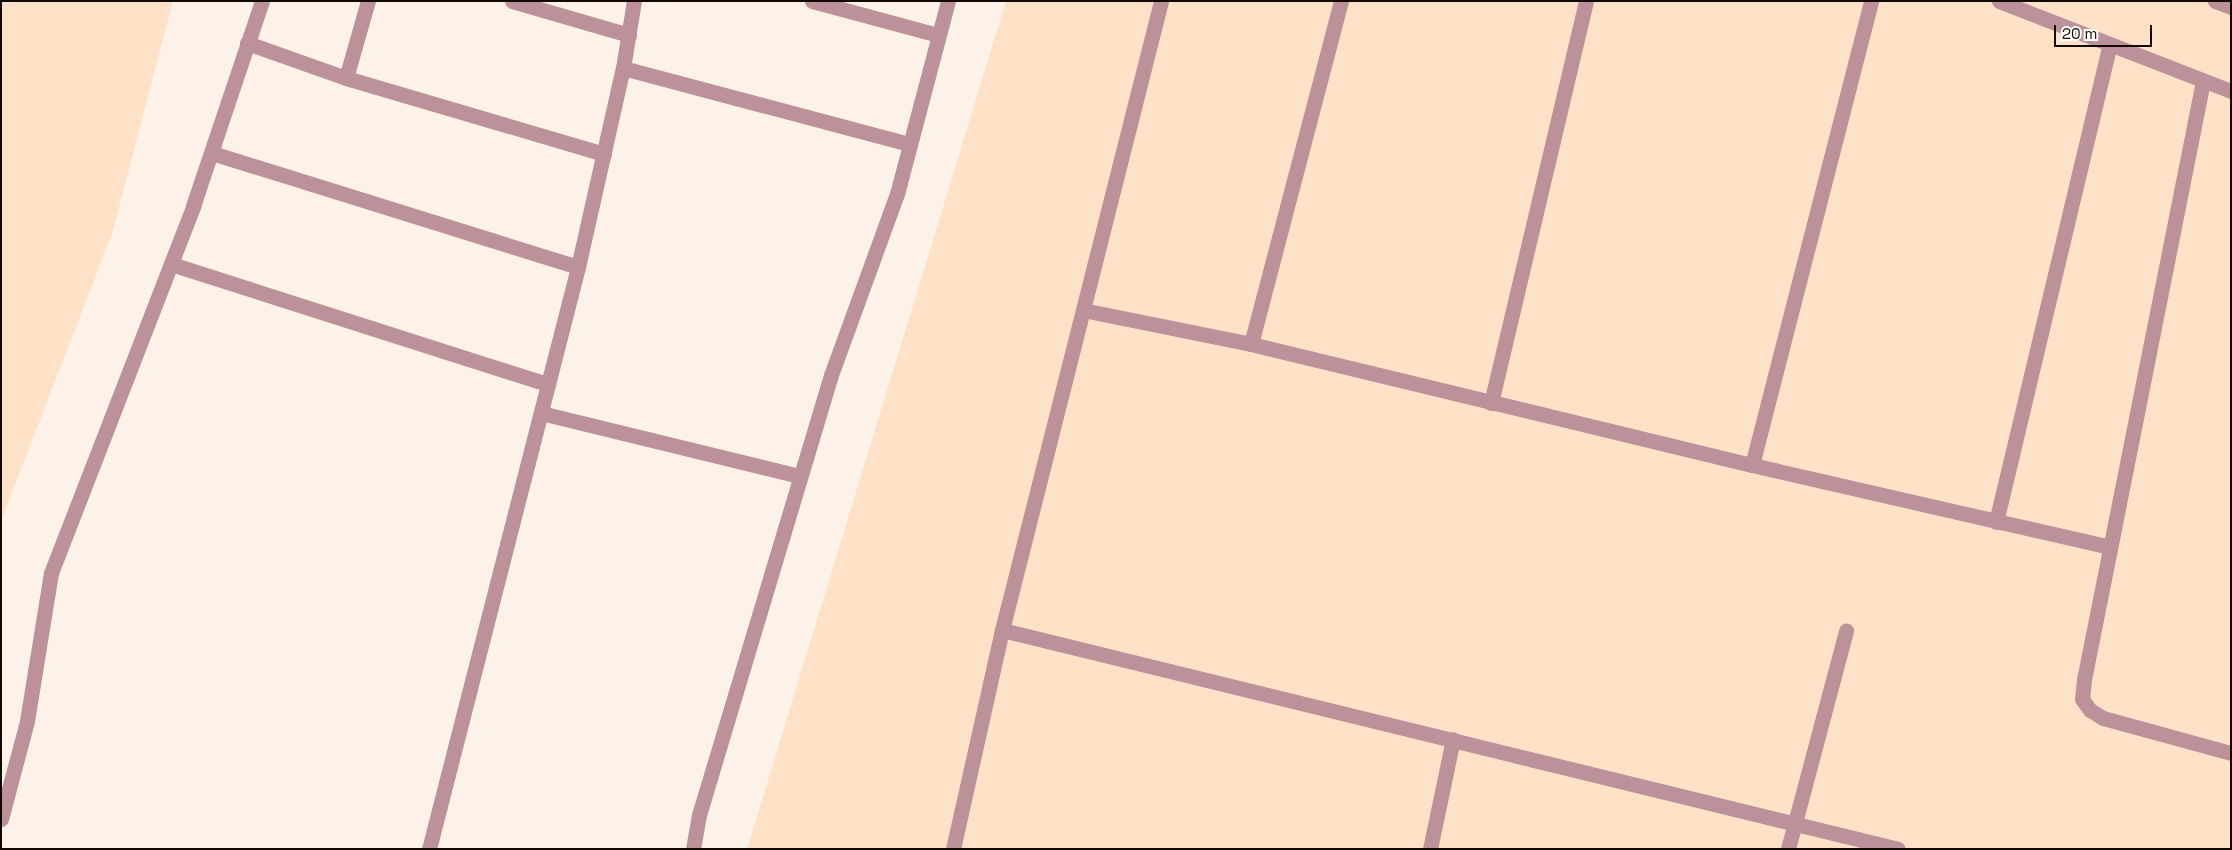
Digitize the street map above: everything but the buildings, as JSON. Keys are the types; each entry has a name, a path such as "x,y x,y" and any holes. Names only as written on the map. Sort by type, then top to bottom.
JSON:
{"street":[{"path":"1,819 27,721 51,574 212,153 262,1"},
{"path":"346,78 368,1"},
{"path":"512,1 629,35"},
{"path":"429,849 578,267 623,68 634,1"},
{"path":"812,1 938,35"},
{"path":"693,849 699,815 831,375 897,194 948,1"},
{"path":"953,849 1002,630 1161,1"},
{"path":"1251,344 1341,1"},
{"path":"1491,403 1586,1"},
{"path":"1752,465 1871,1"},
{"path":"1999,1 2231,92"},
{"path":"2215,1 2231,7"},
{"path":"247,43 346,78 604,154"},
{"path":"1996,522 2110,45"},
{"path":"623,68 909,144"},
{"path":"2203,81 2084,680 2082,699 2090,710 2103,718 2231,753"},
{"path":"212,153 578,267"},
{"path":"171,264 548,384"},
{"path":"1083,310 1251,344 1752,465 2110,548"},
{"path":"541,412 800,476"},
{"path":"1002,630 1898,849"},
{"path":"1788,849 1846,632"},
{"path":"1430,849 1453,739"}],"shaded area":[{"path":"1,1 173,1 112,234 1,521"},
{"path":"1006,1 2231,1 2231,849 747,849"}]}
